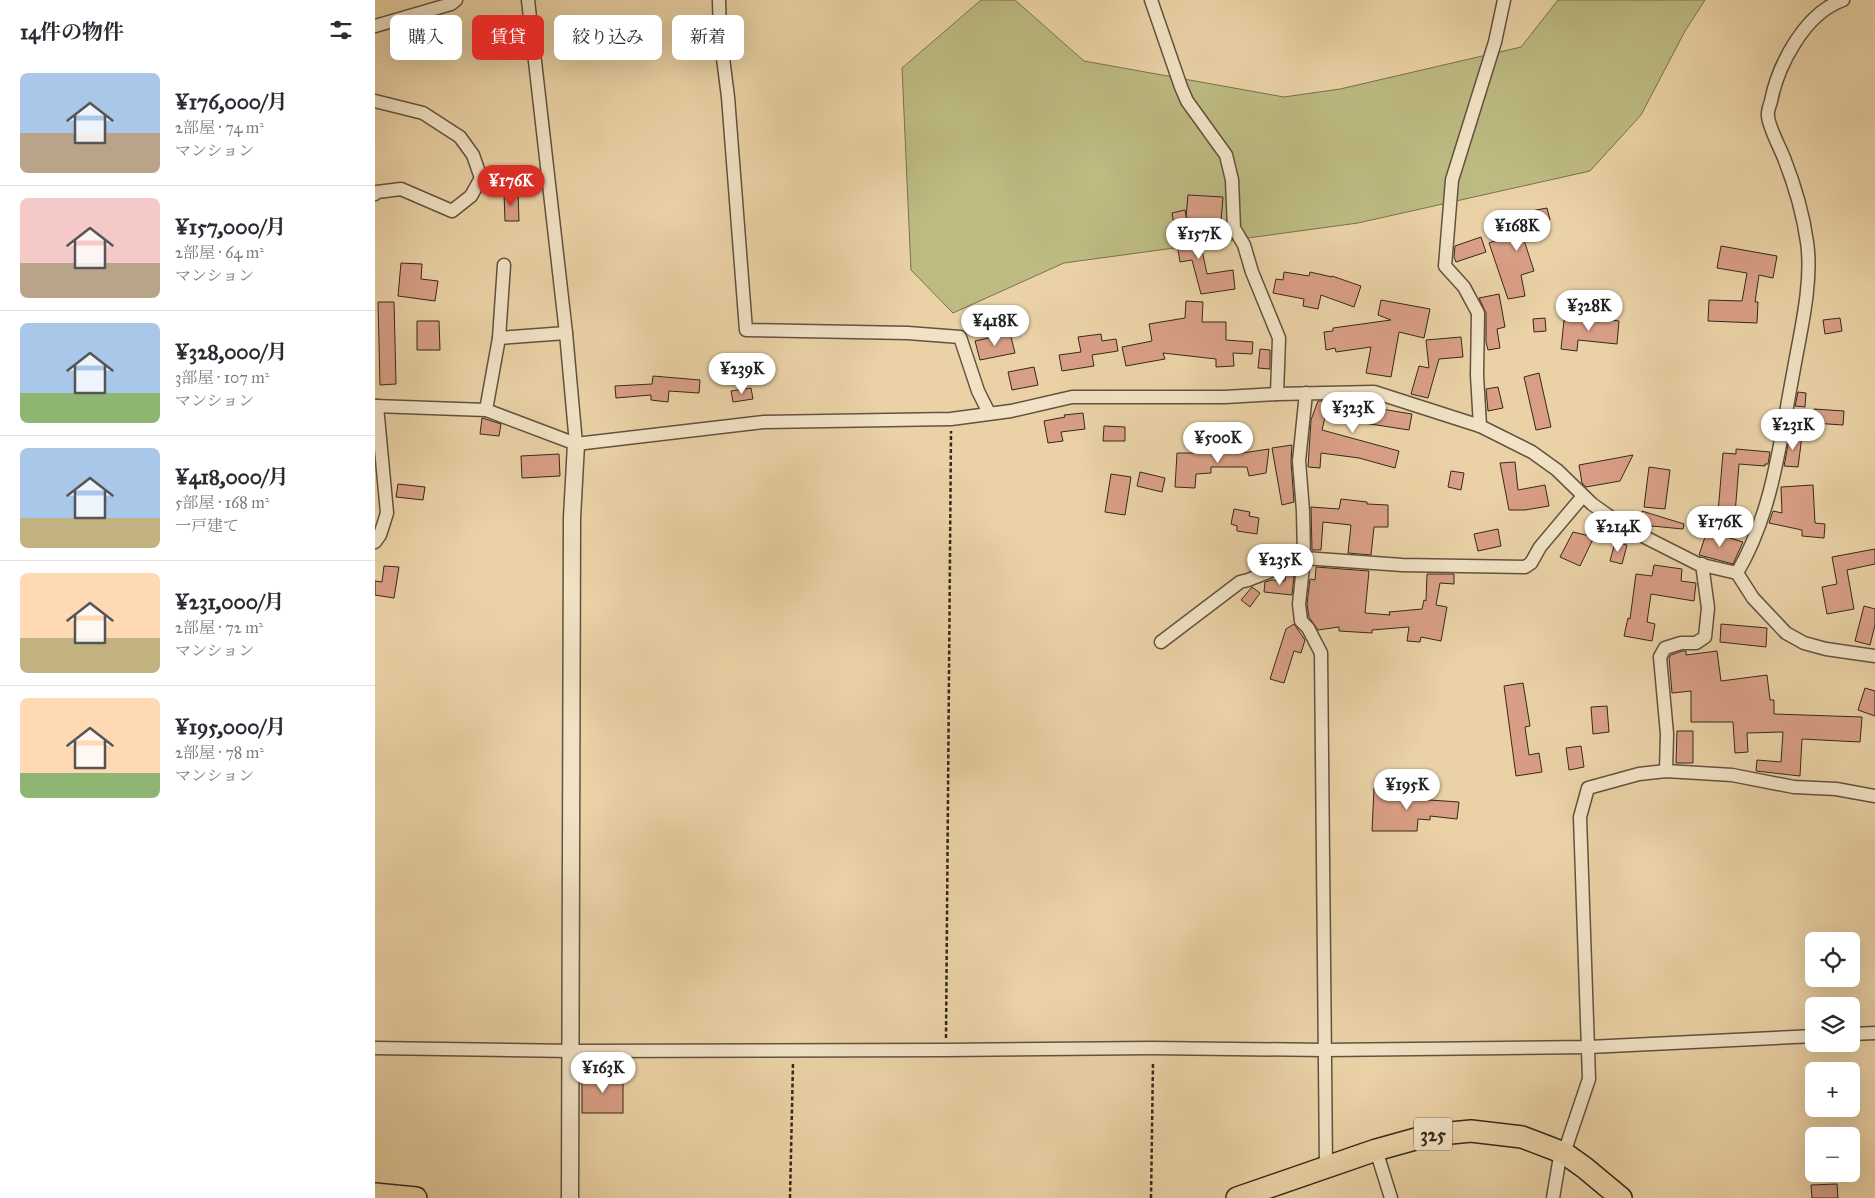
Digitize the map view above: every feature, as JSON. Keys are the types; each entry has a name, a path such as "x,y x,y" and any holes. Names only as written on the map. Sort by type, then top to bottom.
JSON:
{"highway":[{"name":"325","path":"1237,1198 1376,1150 1430,1134 1471,1131 1522,1138 1564,1153 1591,1172 1621,1198"},
{"path":"375,1194 416,1198"}],"street":[{"path":"375,26 451,4 456,0"},
{"path":"528,0 566,333 576,444 573,518 570,1198"},
{"path":"719,0 720,36 727,97 746,330 908,333 960,337 978,391 989,413"},
{"path":"1151,0 1187,101 1226,154 1232,180 1233,228 1244,245 1252,272 1279,338 1277,394"},
{"path":"1480,426 1477,375 1477,313 1464,287 1445,266 1452,180 1495,42 1504,0"},
{"path":"1737,573 1759,528 1767,502 1794,365 1808,281 1807,243 1798,194 1767,116 1773,88 1783,64 1804,30 1836,2 1843,0"},
{"path":"375,101 423,113 460,137 473,155 481,178 471,196 452,211 401,189 375,194"},
{"path":"486,410 499,338 504,265"},
{"path":"499,338 566,333"},
{"path":"375,542 380,535 387,512 376,406 486,410 576,444 764,422 951,419 1011,411 1072,396 1225,397 1375,392 1480,426 1532,452 1557,470 1583,496 1623,526 1662,547 1702,564 1737,573 1753,598 1786,633 1804,643 1826,649 1875,656"},
{"path":"1306,393 1299,462 1304,558 1299,604 1301,621 1308,628 1321,653 1326,1167"},
{"path":"1161,642 1239,582 1304,558 1402,565 1525,566 1531,563 1540,547 1583,496"},
{"path":"1666,771 1667,734 1660,657 1665,648 1681,643 1696,643 1705,637 1707,608 1702,564"},
{"path":"1553,1198 1559,1162 1564,1153 1589,1079 1580,817 1588,788 1639,774 1666,771 1732,775 1794,787 1836,789 1875,796"},
{"path":"1860,1034 1875,1033"},
{"path":"375,1048 572,1051 1589,1048 1805,1036"},
{"path":"1376,1150 1391,1198"}],"path":[{"path":"946,1050 951,419"},
{"path":"1151,1198 1153,1048"},
{"path":"790,1198 793,1051"}],"shaded area":[{"path":"981,0 1015,0 1084,61 1284,97 1340,89 1521,47 1558,0 1705,0 1685,31 1641,115 1590,171 1358,223 1064,263 953,313 911,270 902,68"}],"building":[{"path":"504,193 518,193 519,221 505,221"},
{"path":"1188,195 1223,197 1221,221 1186,218"},
{"path":"1547,208 1550,220 1536,222 1538,231 1522,234 1534,271 1521,275 1525,296 1508,299 1489,243 1514,234 1510,215"},
{"path":"1185,210 1191,247 1201,245 1207,274 1233,270 1235,289 1201,294 1192,260 1180,262 1172,213"},
{"path":"1481,237 1486,252 1456,262 1454,257 1455,246"},
{"path":"1721,246 1777,256 1773,278 1759,275 1755,302 1758,302 1757,323 1708,321 1709,300 1742,301 1747,273 1717,268"},
{"path":"401,263 422,264 421,279 438,281 435,301 398,296"},
{"path":"1284,272 1309,276 1310,272 1332,276 1361,286 1354,307 1321,295 1318,309 1303,306 1304,299 1273,293 1276,279 1283,280"},
{"path":"1499,294 1505,327 1497,329 1500,348 1488,350 1486,342 1486,313 1479,298"},
{"path":"1381,300 1430,309 1424,338 1399,332 1391,377 1366,373 1371,347 1336,352 1335,348 1326,350 1324,332 1333,331 1333,328 1391,320 1378,315"},
{"path":"1186,301 1203,302 1202,322 1226,322 1226,340 1253,342 1252,354 1233,353 1234,366 1216,367 1216,359 1163,353 1165,359 1126,366 1122,347 1152,341 1149,324 1185,318"},
{"path":"378,302 394,302 396,384 380,385"},
{"path":"1575,315 1619,321 1617,344 1578,340 1577,351 1561,349 1564,320 1574,321"},
{"path":"1545,318 1546,331 1534,332 1533,319"},
{"path":"1840,318 1842,331 1825,334 1823,320"},
{"path":"417,321 439,321 440,350 417,350"},
{"path":"1010,333 1015,353 980,360 975,341"},
{"path":"1101,334 1102,341 1116,339 1118,351 1092,355 1094,366 1062,371 1059,355 1081,352 1078,337"},
{"path":"1461,337 1463,357 1439,359 1428,398 1411,394 1419,366 1429,368 1426,340"},
{"path":"1260,349 1270,350 1270,369 1258,368"},
{"path":"1034,367 1038,385 1012,390 1008,372"},
{"path":"1539,373 1551,427 1536,430 1524,377"},
{"path":"653,376 700,380 699,393 669,391 668,402 651,400 651,395 616,398 615,386 652,384"},
{"path":"1498,387 1503,408 1488,411 1486,389"},
{"path":"751,388 753,399 733,402 731,391"},
{"path":"1798,392 1806,393 1805,407 1795,406"},
{"path":"1318,401 1331,401 1361,411 1363,406 1412,414 1409,430 1325,417 1322,430 1399,451 1395,468 1359,458 1321,453 1320,468 1308,467 1311,420"},
{"path":"1814,409 1844,411 1843,425 1813,423"},
{"path":"1083,413 1085,429 1061,432 1063,441 1048,443 1044,421 1065,417 1064,415"},
{"path":"482,418 501,424 499,436 480,434"},
{"path":"1104,426 1125,427 1125,441 1103,441"},
{"path":"1790,434 1802,436 1798,467 1784,466"},
{"path":"1292,445 1291,462 1294,502 1282,505 1272,448"},
{"path":"1218,446 1236,446 1236,454 1269,449 1266,473 1249,476 1247,467 1211,467 1211,473 1196,474 1195,488 1175,487 1177,453 1218,453"},
{"path":"1736,449 1770,452 1768,464 1765,464 1765,466 1739,464 1735,514 1718,513 1723,453 1736,454"},
{"path":"559,454 560,476 522,478 521,456"},
{"path":"1633,455 1620,481 1586,487 1582,483 1579,465"},
{"path":"1515,462 1518,490 1545,485 1549,506 1525,510 1509,510 1500,463"},
{"path":"1649,467 1670,470 1665,509 1644,507"},
{"path":"1451,471 1464,473 1461,490 1448,487"},
{"path":"1140,472 1165,478 1162,492 1137,486"},
{"path":"1111,474 1131,477 1125,515 1105,512"},
{"path":"398,484 425,487 423,500 396,497"},
{"path":"1813,485 1815,523 1825,524 1824,538 1802,536 1802,530 1769,523 1773,511 1782,513 1781,487"},
{"path":"1341,499 1367,502 1367,504 1388,505 1388,527 1374,527 1371,555 1348,553 1351,525 1323,522 1321,550 1312,550 1311,507 1339,509"},
{"path":"1234,509 1250,512 1249,516 1259,518 1257,534 1237,531 1237,526 1231,524"},
{"path":"1642,511 1684,524 1683,529 1641,525"},
{"path":"1498,529 1501,546 1478,551 1474,534"},
{"path":"1707,531 1743,542 1733,564 1699,555"},
{"path":"1573,532 1594,537 1580,566 1560,557"},
{"path":"1615,542 1627,545 1622,564 1610,561"},
{"path":"1875,549 1875,564 1847,570 1854,609 1827,614 1822,587 1837,584 1832,557"},
{"path":"1654,565 1682,569 1681,581 1696,583 1694,601 1651,594 1647,622 1655,624 1652,641 1624,636 1628,618 1630,619 1636,574 1652,576"},
{"path":"384,566 399,567 394,598 375,595 375,581 382,582"},
{"path":"1316,567 1369,571 1365,613 1390,615 1389,612 1422,609 1424,600 1426,601 1427,574 1454,574 1454,584 1440,583 1436,605 1447,607 1441,641 1421,637 1420,642 1407,641 1409,627 1372,630 1372,633 1339,631 1339,627 1318,630 1309,617 1307,604 1310,579 1315,580"},
{"path":"1286,574 1294,576 1292,595 1264,592 1265,582 1272,580 1285,581"},
{"path":"1252,587 1260,593 1250,607 1241,600"},
{"path":"1864,606 1875,609 1875,625 1870,645 1855,641"},
{"path":"1294,624 1305,640 1301,653 1294,651 1284,683 1270,679 1286,629"},
{"path":"1721,624 1767,628 1766,647 1720,642"},
{"path":"1686,651 1686,655 1717,651 1721,681 1767,675 1770,700 1774,700 1774,714 1862,717 1860,742 1802,739 1800,776 1756,771 1757,760 1781,762 1783,732 1747,733 1748,752 1735,753 1733,722 1691,722 1691,691 1672,693 1669,658 1671,655"},
{"path":"1523,683 1530,726 1525,727 1529,755 1539,753 1542,772 1516,776 1504,686"},
{"path":"1865,688 1875,691 1875,716 1858,710"},
{"path":"1607,706 1609,732 1593,734 1591,707"},
{"path":"1677,731 1693,731 1693,763 1676,763"},
{"path":"1581,746 1584,767 1569,770 1566,748"},
{"path":"1374,788 1388,789 1388,792 1416,794 1415,799 1459,802 1457,819 1430,816 1430,820 1418,819 1417,831 1372,831"},
{"path":"582,1075 623,1075 623,1113 582,1113"},
{"path":"1837,1184 1838,1198 1812,1198 1811,1185"}]}
